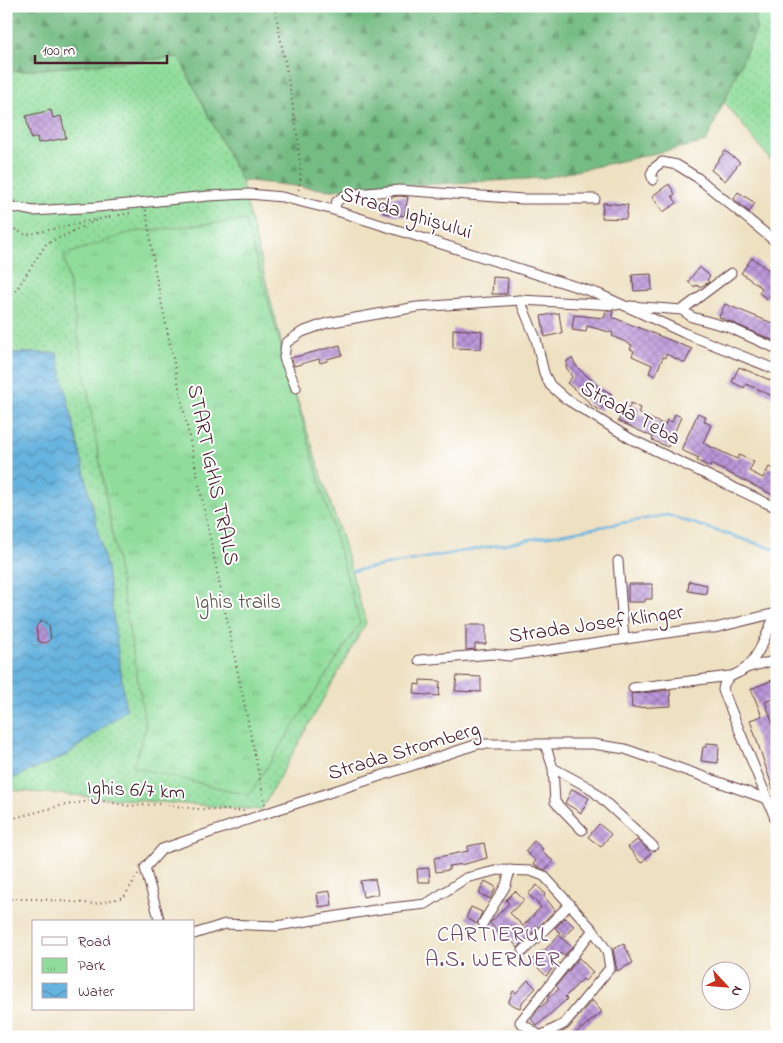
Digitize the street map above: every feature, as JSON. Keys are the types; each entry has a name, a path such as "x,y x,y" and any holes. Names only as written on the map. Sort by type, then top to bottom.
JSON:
{"street":[{"path":"653,180 651,174 654,168 662,162 677,165 698,178 777,243"},
{"path":"334,210 337,201 346,195 399,190 523,198 595,199"},
{"name":"Strada Ighișului","path":"6,202 13,207 33,211 249,194 282,197 334,210 599,294 684,333 777,370"},
{"path":"682,310 731,273"},
{"path":"296,388 284,358 286,343 302,332 327,323 417,307 520,300 682,310 692,317 728,327 777,349"},
{"name":"Strada Teba","path":"520,300 536,339 544,373 550,385 566,399 631,439 777,508"},
{"path":"618,560 624,639"},
{"path":"746,668 759,650 776,612"},
{"name":"Strada Josef Klinger","path":"419,660 493,654 509,656 701,628 715,628 776,612"},
{"path":"633,688 730,676 746,668 777,660"},
{"path":"730,676 723,686 723,694 777,823"},
{"name":"Strada Stromberg","path":"159,920 145,868 161,850 478,744 593,744 625,749 767,799"},
{"path":"545,744 553,768 555,802 582,830"},
{"path":"553,768 590,788 653,846"},
{"path":"195,934 225,924 277,926 381,909 426,904 466,878 499,870 531,871 544,876 593,930 606,951 610,968 564,1024 536,1035 520,1022 593,930"},
{"path":"483,923 506,885 510,870"},
{"path":"523,951 570,904"}],"path":[{"path":"274,6 294,113 299,154 300,186 295,200"},
{"path":"6,225 26,235 99,219 128,215 145,202"},
{"name":"START IGHIS TRAILS","path":"145,202 155,271 266,811"},
{"path":"6,292 15,292 46,244 99,219"},
{"name":"Ighis 6/7 km","path":"6,820 60,806 96,800 130,806 161,804 197,809 246,810"}],"green space":[{"path":"6,6 754,6 756,30 706,142 544,178 331,190 241,180 179,57 9,72 6,58"},
{"path":"754,6 777,6 777,168 724,102 756,30"},
{"path":"179,57 241,180 289,374 344,545 366,623 261,810 6,790 6,781 67,755 57,353 6,353 6,58 9,72"},
{"name":"Ighis trails","path":"245,220 360,623 249,795 133,767 146,728 64,255 132,232"}],"water":[{"path":"6,353 57,353 107,570 126,710 67,755 6,781"}],"building":[{"path":"51,110 53,118 61,116 66,138 38,143 37,137 31,139 26,116"},
{"path":"725,151 740,162 725,181 711,170"},
{"path":"669,184 675,194 672,196 677,203 663,212 652,196"},
{"path":"738,192 755,203 749,212 734,199"},
{"path":"408,197 404,216 383,213 386,198"},
{"path":"603,203 628,205 626,219 602,218"},
{"path":"752,258 777,276 777,286 767,299 759,293 762,288 741,273"},
{"path":"699,267 710,276 707,280 709,282 700,287 696,285 695,287 688,282"},
{"path":"651,274 652,290 634,291 632,275"},
{"path":"493,277 508,278 507,294 492,294"},
{"path":"725,304 777,325 777,342 719,317"},
{"path":"606,311 613,311 612,317 692,349 685,363 666,354 655,376 649,373 652,365 632,356 634,351 630,349 632,345 612,336 613,333 587,326 586,332 572,330 574,315 604,318"},
{"path":"559,313 562,333 545,337 541,316"},
{"path":"453,329 482,331 481,349 453,348"},
{"path":"340,345 342,355 320,363 319,359 294,366 291,358"},
{"path":"572,358 577,367 599,387 612,394 600,411 588,403 567,383 572,377 566,367 567,361"},
{"path":"739,367 777,383 777,398 746,384 744,388 732,382"},
{"path":"631,403 640,408 638,413 665,425 667,420 672,422 675,414 681,417 668,447 652,440 653,437 618,421 622,414 625,416"},
{"path":"698,413 706,417 704,421 711,425 703,443 737,459 739,455 754,462 749,471 763,478 769,467 777,471 777,497 711,464 710,467 697,461 699,458 681,450"},
{"path":"689,581 707,585 706,594 688,591"},
{"path":"628,584 652,584 652,599 645,599 645,602 628,602"},
{"path":"43,621 49,626 51,638 44,643 38,641 36,627"},
{"path":"466,625 486,625 486,644 475,644 475,649 466,650"},
{"path":"457,676 481,677 481,692 455,691"},
{"path":"777,678 777,697 765,702 777,735 777,760 772,762 777,775 776,798 750,720 762,716 751,689"},
{"path":"420,680 440,681 439,696 414,694 415,684 420,685"},
{"path":"670,690 671,706 632,708 631,694"},
{"path":"707,743 719,744 718,763 701,761 703,747 706,747"},
{"path":"572,789 589,798 581,813 565,803"},
{"path":"599,824 611,834 601,847 588,837"},
{"path":"637,840 651,853 641,863 628,847"},
{"path":"534,841 543,849 541,851 553,861 545,870 533,864 536,861 525,851"},
{"path":"484,843 487,858 449,866 449,870 436,872 434,858 468,851 468,846"},
{"path":"429,868 430,882 418,882 417,869"},
{"path":"375,879 378,894 363,897 360,881"},
{"path":"485,881 496,887 490,899 479,893"},
{"path":"537,885 555,910 518,948 505,933 502,936 490,923 509,903 506,900 515,891 524,900 510,913 523,926 541,907 528,894"},
{"path":"330,891 332,905 319,907 317,893"},
{"path":"471,907 482,912 477,924 466,918"},
{"path":"565,918 574,926 564,937 555,928"},
{"path":"559,935 572,947 564,956 561,953 550,965 553,968 546,976 531,961 541,951 543,952"},
{"path":"624,944 633,963 617,971 613,949"},
{"path":"579,958 593,972 585,981 583,979 565,997 567,999 537,1026 531,1019 539,1008 548,1001 547,999 559,989 556,986"},
{"path":"528,980 536,988 523,1001 520,1008 508,1003 513,991 516,993"},
{"path":"592,1000 602,1012 571,1037 555,1037 569,1028"}],"waterway":[{"path":"352,571 667,515 777,550"}],"district":[{"name":"CARTIERUL A.S. WERNER","path":"493,948"}]}
